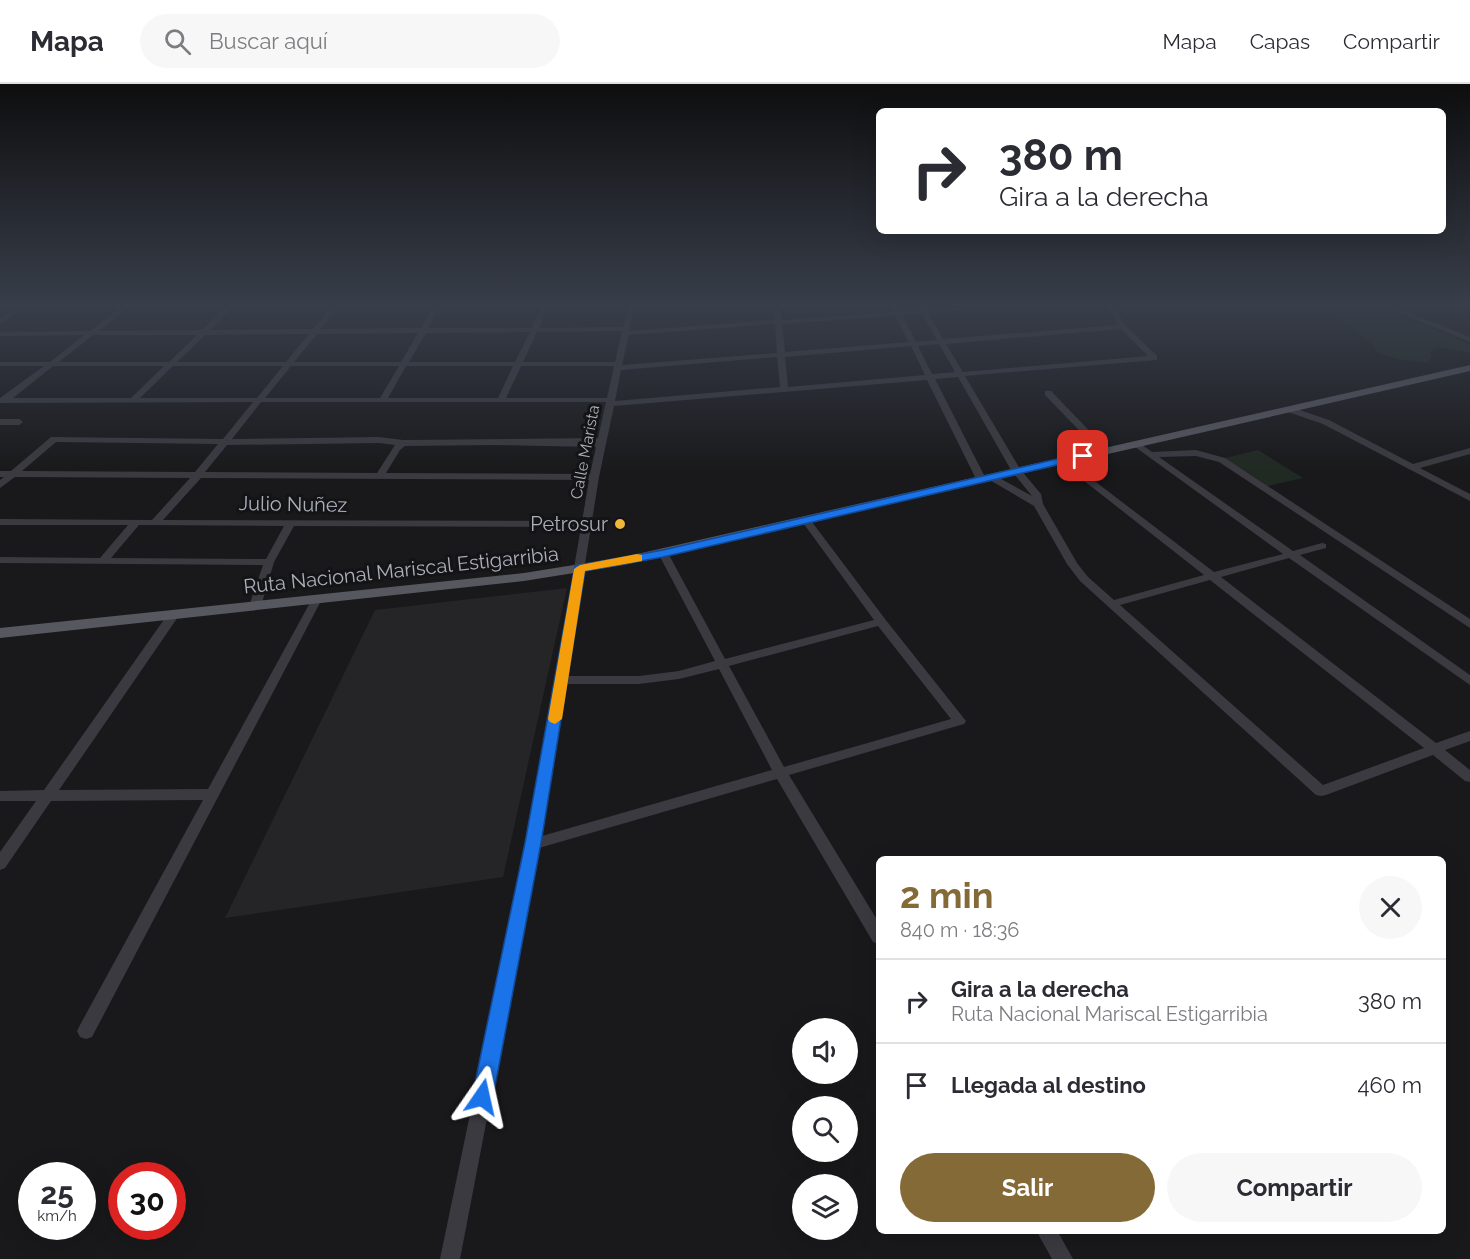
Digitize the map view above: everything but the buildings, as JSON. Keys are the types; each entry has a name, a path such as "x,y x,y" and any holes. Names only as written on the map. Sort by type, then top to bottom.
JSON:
{"main road":[{"name":"Ruta Nacional Mariscal Estigarribia","path":"0,633 580,569 663,553 1016,470 1470,368"}],"street":[{"path":"2,401 55,362"},
{"path":"133,400 173,362"},
{"path":"383,400 406,362"},
{"path":"501,400 519,362"},
{"name":"Calle Marista","path":"450,1259 533,843 562,680 594,477 619,362"},
{"path":"0,363 618,366 685,362"},
{"path":"780,362 784,390"},
{"path":"923,362 986,478 1038,504"},
{"path":"953,362 1016,470 1036,494 1038,504 1072,564 1111,604 1321,791 1470,736"},
{"path":"2,401 501,400 610,402 784,390 1110,362"},
{"path":"156,521 226,442 289,364"},
{"path":"1048,393 1104,451"},
{"path":"1287,409 1326,422 1470,498"},
{"path":"0,422 19,422"},
{"path":"0,485 53,440 601,443"},
{"path":"380,476 396,448 404,443"},
{"path":"1135,444 1470,681"},
{"path":"1413,467 1470,451"},
{"path":"1150,455 1209,454 1222,460 1470,624"},
{"path":"1063,460 1470,777"},
{"path":"0,474 594,477"},
{"path":"533,843 960,721 881,622 806,520"},
{"path":"103,561 137,521"},
{"name":"Julio Nuñez","path":"0,522 586,524"},
{"path":"255,606 269,562 291,522"},
{"path":"1111,604 1322,546"},
{"path":"663,553 780,772 876,932"},
{"path":"0,560 269,562"},
{"path":"86,1031 316,599"},
{"path":"0,864 174,614"},
{"path":"562,680 639,680 680,675 881,622"},
{"path":"0,796 213,794"},
{"path":"1048,1234 1063,1259"}],"shaded area":[{"path":"1258,450 1303,478 1264,487 1221,459"},
{"path":"567,588 503,877 225,918 375,610"}],"slow traffic":[{"path":"555,719 580,569 637,558"}],"place":[{"name":"Petrosur","path":"620,524"}],"route":[{"path":"482,1097 533,843 580,569 663,553 1083,456"}]}
